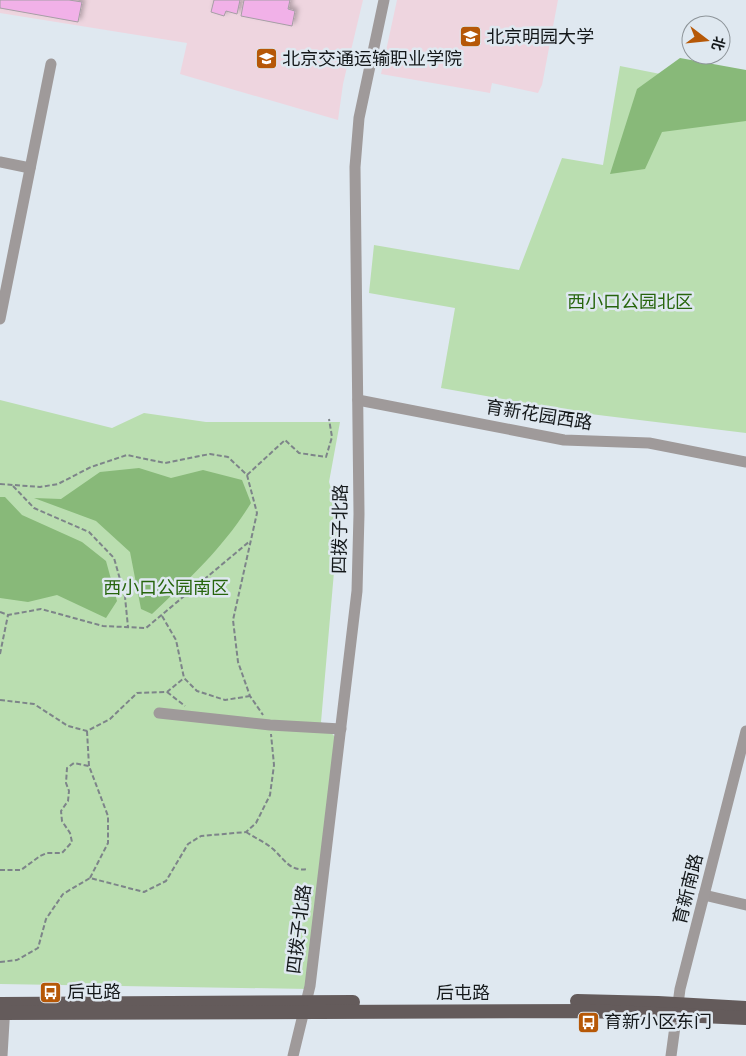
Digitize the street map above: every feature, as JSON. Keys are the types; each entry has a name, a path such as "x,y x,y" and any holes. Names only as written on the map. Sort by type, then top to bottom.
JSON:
{"main road":[{"name":"后屯路","path":"2,1009 305,1007 589,1011 746,1008"},
{"name":"后屯路","path":"676,1009 746,1018"}],"street":[{"name":"四拨子北路","path":"293,1056 305,1007 341,729 356,591 359,514 356,141 363,94 384,0"},
{"path":"0,319 52,64"},
{"path":"0,162 30,168"},
{"name":"育新花园西路","path":"358,400 564,440 649,443 746,462"},
{"path":"159,713 270,725 341,729"},
{"name":"育新南路","path":"671,1056 676,1009 746,732"},
{"path":"704,895 746,905"},
{"path":"2,1009 2,1056"}],"path":[{"path":"247,474 285,440 299,453 326,457 332,437 330,419"},
{"path":"0,484 40,488 58,484 90,467 127,455 165,463 210,454 228,457 247,474 257,513 233,620 238,662 250,696 270,725 274,765 270,795 256,823 246,832"},
{"path":"13,486 34,508 89,532 114,558 125,597 128,627"},
{"path":"0,612 8,615 41,609 102,626 146,628 251,541"},
{"path":"0,654 8,615"},
{"path":"162,616 176,640 184,678 196,691 225,700 250,696"},
{"path":"0,700 34,704 68,726 87,731 110,720 137,694 167,692 184,678"},
{"path":"167,692 189,708 190,716"},
{"path":"0,962 17,960 38,948 46,919 63,894 90,878 108,843 108,816 89,766 87,731"},
{"path":"0,870 21,870 40,856 62,853 72,842 70,833 62,820 61,811 68,801 69,791 66,784 68,768 74,764 89,766"},
{"path":"90,878 144,892 166,881 188,844 201,836 246,832 272,848 291,868 308,869"}],"shaded area":[{"name":"北京交通运输职业学院","path":"0,0 363,0 343,84 338,120 180,74 187,43 0,13"},
{"name":"北京明园大学","path":"397,0 558,0 542,85 538,93 492,83 490,93 381,74"}],"green space":[{"path":"680,58 681,65 718,65 746,70 746,121 662,132 645,169 610,174 637,89"},
{"name":"西小口公园北区","path":"620,66 746,91 746,433 582,413 441,388 455,308 369,293 374,245 519,270 562,158 603,165"},
{"name":"西小口公园南区","path":"0,400 112,428 144,413 206,422 340,422 329,482 339,514 321,722 337,739 308,989 0,984"},
{"path":"139,468 171,478 203,470 242,480 251,503 218,548 152,614 141,609 130,552 96,521 34,498 61,499 100,472"},
{"path":"0,497 5,497 22,515 82,542 106,561 117,601 106,618 57,595 28,602 0,598"}],"building":[{"path":"0,0 69,0 82,2 78,22 0,8"},
{"path":"214,0 240,0 237,14 226,11 224,16 211,12"},
{"path":"244,0 290,0 288,9 295,11 292,26 241,16"}],"place":[{"name":"北京明园大学","path":"470,37"},
{"name":"北京交通运输职业学院","path":"266,59"},
{"name":"后屯路","path":"51,992"},
{"name":"育新小区东门","path":"588,1022"}]}
